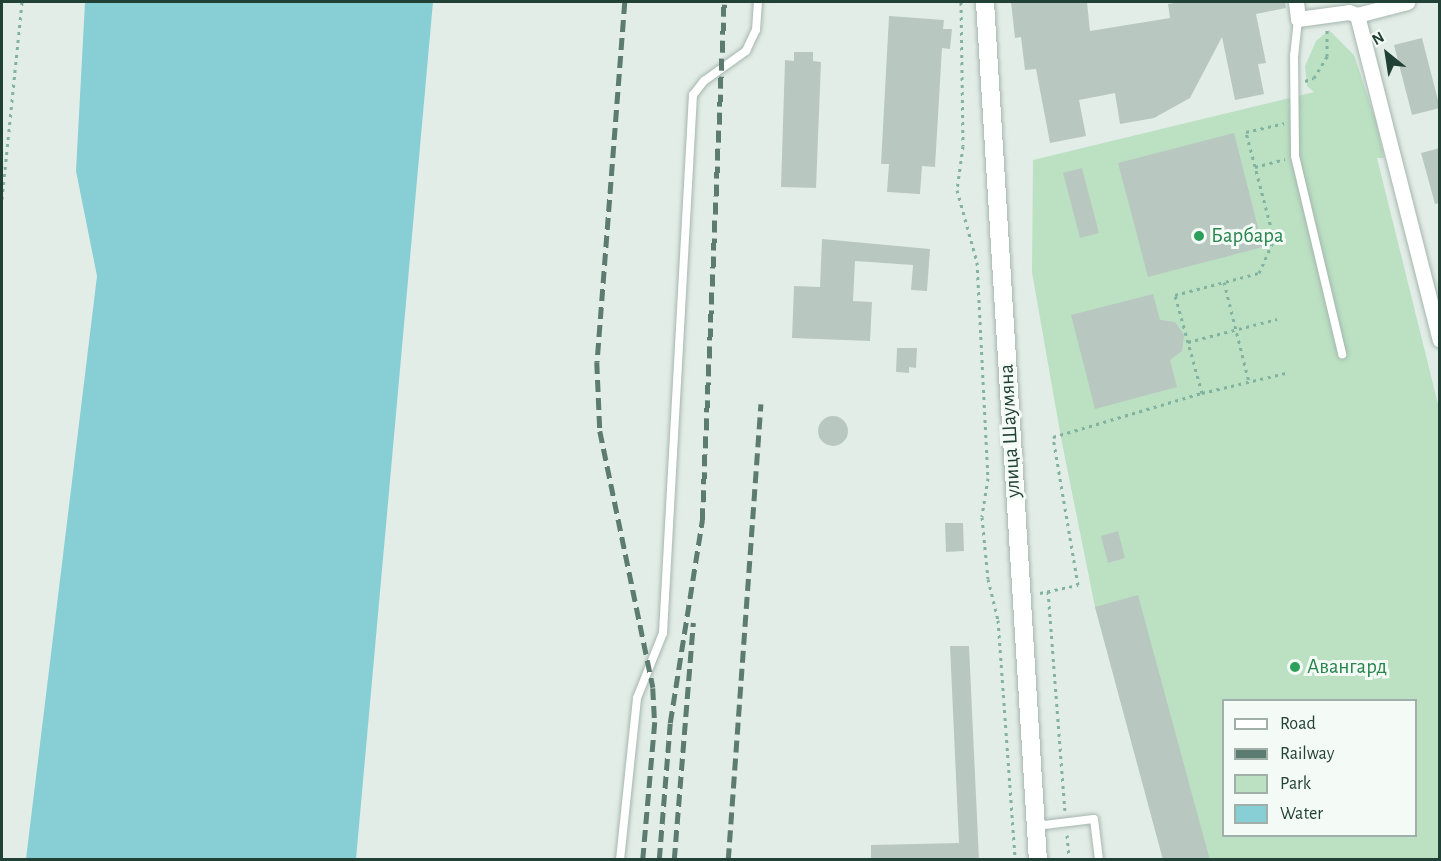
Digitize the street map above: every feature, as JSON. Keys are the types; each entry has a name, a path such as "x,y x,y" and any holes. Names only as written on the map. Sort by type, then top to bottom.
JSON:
{"main road":[{"name":"улица Шаумяна","path":"985,2 1038,860"}],"street":[{"path":"1296,2 1298,19 1349,12 1357,15 1407,2"},
{"path":"1357,15 1440,340"}],"lane":[{"path":"620,860 637,698 663,633 693,95 704,81 746,51 756,30 758,2"},
{"path":"1298,19 1294,84 1295,156 1341,354"},
{"path":"1036,826 1094,819 1099,860"}],"path":[{"path":"2,199 22,2"},
{"path":"961,2 963,146 957,190 977,262 988,478 981,518 988,579 998,620 1015,860"},
{"path":"1294,84 1314,78 1327,56 1324,15"},
{"path":"1203,393 1175,295 1259,273 1274,239 1246,132 1294,121"},
{"path":"1255,167 1295,156"},
{"path":"1224,282 1249,382"},
{"path":"1188,342 1276,319"},
{"path":"1020,597 1078,585 1053,437 1203,393 1286,373"},
{"path":"1048,591 1069,860"}],"green space":[{"path":"1329,30 1354,55 1376,121 1384,158 1377,158 1439,408 1439,859 1163,859 1095,607 1061,438 1032,272 1033,160 1314,92 1307,86 1305,66 1316,41"}],"water":[{"path":"85,2 433,2 356,859 26,859 97,276 76,171"}],"building":[{"path":"1011,2 1087,2 1090,31 1170,18 1168,4 1180,2 1285,2 1286,8 1256,14 1266,63 1258,64 1264,94 1235,100 1222,37 1190,98 1154,118 1120,124 1115,93 1079,100 1086,136 1050,143 1036,69 1025,70 1021,37 1015,38"},
{"path":"889,16 944,20 943,29 952,29 950,49 942,48 935,167 922,166 920,194 887,192 889,164 881,164"},
{"path":"1422,38 1440,108 1412,115 1394,45"},
{"path":"794,52 813,52 813,61 821,62 816,188 781,187 785,60 794,61"},
{"path":"1234,133 1263,247 1148,277 1118,163"},
{"path":"1440,148 1440,203 1435,204 1421,153"},
{"path":"1082,168 1099,233 1080,238 1063,173"},
{"path":"822,239 930,249 927,291 911,290 913,265 855,261 853,301 872,302 870,341 792,338 794,286 820,287"},
{"path":"1153,294 1160,320 1175,322 1184,335 1182,351 1170,360 1177,387 1095,409 1071,315"},
{"path":"897,348 917,348 916,368 909,367 909,373 896,372"},
{"path":"833,416 844,420 848,431 844,442 833,446 822,442 818,431 822,420"},
{"path":"945,523 963,523 964,551 946,552"},
{"path":"1118,531 1125,558 1108,563 1101,536"},
{"path":"1138,595 1210,860 1163,860 1095,607"},
{"path":"950,646 969,646 979,860 871,860 871,845 959,843"}],"railway":[{"path":"625,2 597,362 600,431 653,688 655,722 643,860"},
{"path":"659,860 670,723 702,520 724,2"},
{"path":"728,860 761,404"},
{"path":"674,860 693,623"}],"place":[{"name":"Барбара","path":"1199,236"},
{"name":"Авангард","path":"1295,667"}]}
